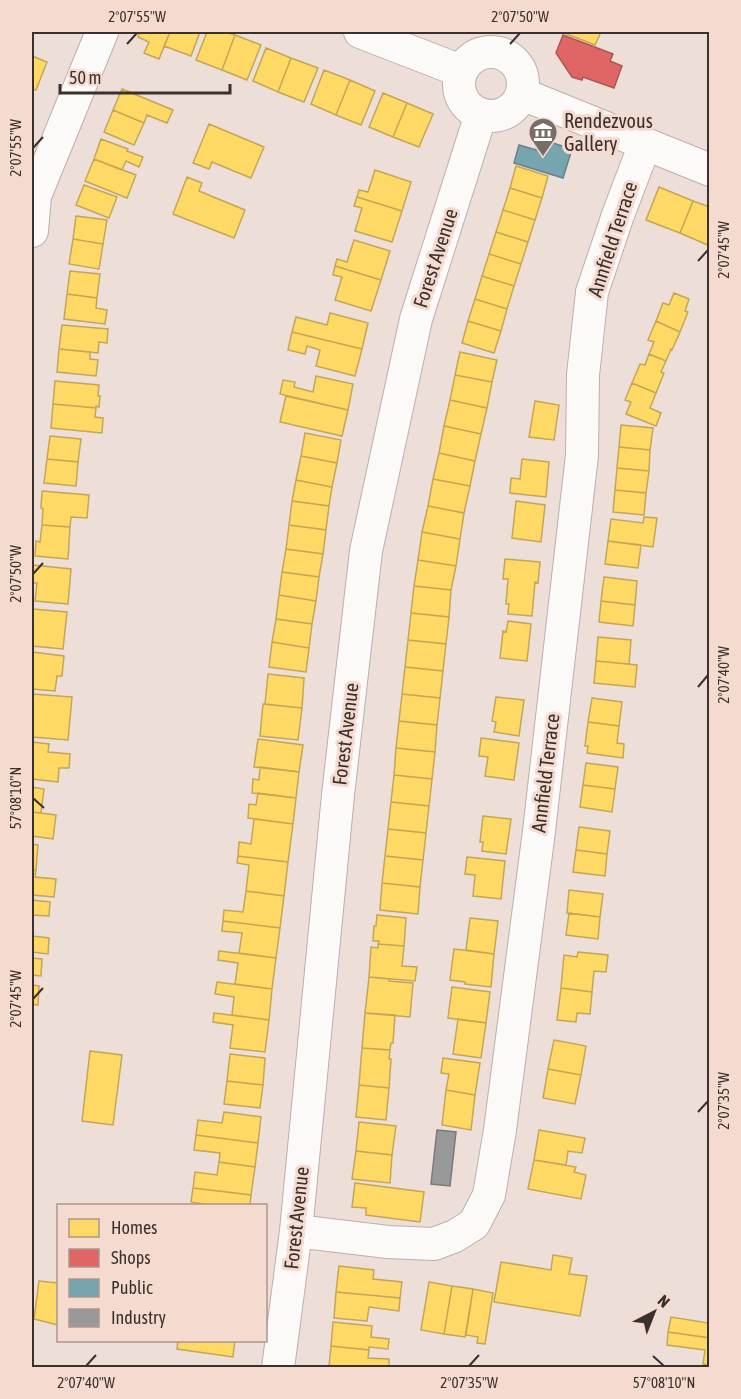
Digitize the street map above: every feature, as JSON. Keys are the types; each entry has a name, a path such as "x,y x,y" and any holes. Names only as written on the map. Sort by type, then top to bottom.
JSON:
{"street":[{"path":"32,231 35,196 102,32"},
{"path":"360,32 461,71"},
{"path":"509,43 512,59 522,75 524,85 522,94 510,110 491,116 481,114 464,102 460,92 461,71 474,56 494,51 509,43"},
{"path":"522,94 710,170"},
{"name":"Forest Avenue","path":"278,1368 296,1231 338,795 366,550 416,319 481,114"},
{"name":"Annfield Terrace","path":"296,1231 388,1242 434,1244 455,1236 474,1224 489,1195 500,1130 539,831 582,455 583,375 592,292 645,144"}],"building: Homes":[{"path":"140,32 170,32 159,59 144,53 149,42 138,37"},
{"path":"170,32 200,32 191,56 164,46"},
{"path":"207,32 225,32 235,35 222,70 196,60"},
{"path":"565,32 601,32 595,45"},
{"path":"235,35 261,45 247,80 222,70"},
{"path":"266,48 291,58 278,92 253,81"},
{"path":"32,56 47,62 36,90 32,89"},
{"path":"291,58 318,68 304,102 278,92"},
{"path":"324,70 350,80 336,115 311,104"},
{"path":"350,80 375,91 361,125 336,115"},
{"path":"122,89 173,110 167,123 147,115 144,123 113,110"},
{"path":"383,93 407,103 393,137 369,127"},
{"path":"407,103 433,114 419,147 393,137"},
{"path":"113,110 144,123 134,145 104,132"},
{"path":"209,124 264,147 251,178 212,162 209,169 193,163"},
{"path":"101,139 143,157 139,167 126,161 122,170 94,159"},
{"path":"94,159 136,175 127,198 85,181"},
{"path":"516,166 548,176 542,198 510,188"},
{"path":"375,170 411,182 402,211 357,197 359,190 368,192"},
{"path":"187,177 202,183 199,191 245,210 234,238 173,214"},
{"path":"84,185 117,197 109,218 76,205"},
{"path":"659,187 693,201 680,233 646,220"},
{"path":"510,188 542,198 535,220 503,210"},
{"path":"357,197 402,211 392,242 355,231 362,208 354,206"},
{"path":"693,201 710,207 710,246 680,233"},
{"path":"503,210 535,220 528,242 496,232"},
{"path":"76,216 107,220 103,244 73,239"},
{"path":"496,232 528,242 521,264 489,254"},
{"path":"73,239 103,244 99,269 69,264"},
{"path":"354,240 390,251 381,280 335,266 337,259 347,262"},
{"path":"489,254 521,264 514,286 482,276"},
{"path":"335,266 381,280 371,311 335,300 342,277 333,275"},
{"path":"70,271 100,274 97,298 67,294"},
{"path":"482,276 514,286 507,309 475,299"},
{"path":"674,293 689,299 685,311 688,312 680,332 656,321 663,303 669,305"},
{"path":"67,294 97,298 96,308 107,310 105,324 64,319"},
{"path":"475,299 507,309 501,331 468,321"},
{"path":"330,313 368,323 362,349 292,332 296,317 327,325"},
{"path":"468,321 501,331 494,353 462,343"},
{"path":"656,321 680,332 666,361 649,354 654,342 648,340"},
{"path":"62,325 108,329 107,343 99,342 98,353 59,349"},
{"path":"292,332 362,349 355,376 316,366 320,350 307,346 305,354 288,350"},
{"path":"59,349 90,352 90,359 98,360 96,376 57,372"},
{"path":"460,352 497,360 492,382 455,375"},
{"path":"649,354 666,361 656,393 632,383 640,364 645,365"},
{"path":"455,375 492,382 487,408 450,400"},
{"path":"316,376 353,384 348,410 280,394 283,380 295,382 294,387 313,392"},
{"path":"55,381 99,385 99,407 53,404"},
{"path":"632,383 656,393 650,408 661,413 656,426 626,414 631,402 625,400"},
{"path":"286,396 348,410 342,436 280,422"},
{"path":"450,400 487,408 481,434 444,426"},
{"path":"535,401 559,405 554,440 529,437"},
{"path":"53,404 96,408 95,417 103,418 102,433 51,428"},
{"path":"621,425 653,428 650,450 619,447"},
{"path":"444,426 481,434 475,461 439,453"},
{"path":"305,433 341,440 337,463 301,456"},
{"path":"50,436 81,439 78,462 47,459"},
{"path":"619,447 650,450 649,471 617,468"},
{"path":"439,453 475,461 470,486 433,479"},
{"path":"301,456 337,463 332,487 296,480"},
{"path":"47,459 78,462 76,486 44,483"},
{"path":"522,459 549,462 546,497 510,493 511,478 520,479"},
{"path":"617,468 649,471 646,493 615,490"},
{"path":"433,479 470,486 464,513 428,506"},
{"path":"296,480 332,487 329,506 292,501"},
{"path":"615,490 646,493 644,515 613,512"},
{"path":"42,491 89,495 87,518 71,517 70,527 42,525"},
{"path":"292,501 329,506 326,530 289,525"},
{"path":"516,501 545,505 541,542 512,538"},
{"path":"428,506 464,513 460,539 422,532"},
{"path":"644,517 657,518 653,547 608,541 611,519 643,523"},
{"path":"42,525 70,527 68,559 35,556 36,541 40,542"},
{"path":"289,525 326,530 323,554 286,549"},
{"path":"422,532 460,539 456,566 418,560"},
{"path":"608,541 641,545 638,568 605,564"},
{"path":"286,549 323,554 319,577 282,572"},
{"path":"505,559 540,562 538,583 535,582 532,616 508,614 509,604 506,604 508,579 503,579"},
{"path":"418,560 456,566 451,590 414,586"},
{"path":"33,565 71,569 68,604 35,601 37,583 32,583"},
{"path":"282,572 319,577 316,601 279,595"},
{"path":"604,577 637,581 635,605 601,601"},
{"path":"414,586 451,590 449,617 411,613"},
{"path":"279,595 316,601 312,624 276,619"},
{"path":"601,601 635,605 633,626 599,622"},
{"path":"32,609 67,612 63,649 32,646"},
{"path":"411,613 449,617 446,644 408,640"},
{"path":"276,619 312,624 309,648 272,642"},
{"path":"508,621 531,624 527,661 500,658 503,631 506,632"},
{"path":"598,637 631,640 629,664 596,661"},
{"path":"408,640 446,644 443,671 405,667"},
{"path":"272,642 309,648 306,672 269,667"},
{"path":"32,652 64,656 62,676 57,676 55,691 32,689"},
{"path":"596,661 637,665 635,687 594,683"},
{"path":"405,667 443,671 440,698 402,694"},
{"path":"268,674 304,678 302,708 265,704"},
{"path":"32,694 72,697 68,740 32,737"},
{"path":"402,694 440,698 437,725 399,721"},
{"path":"496,697 524,700 519,736 494,732 496,722 492,721"},
{"path":"592,698 622,702 619,726 588,722"},
{"path":"263,704 302,708 298,740 260,736"},
{"path":"399,721 437,725 435,752 396,748"},
{"path":"588,722 619,726 617,743 624,744 623,758 587,753 588,746 585,746"},
{"path":"481,738 519,743 514,780 485,776 488,757 479,756"},
{"path":"258,739 303,745 299,772 254,767"},
{"path":"32,742 49,744 48,752 70,754 69,768 59,768 58,782 32,779"},
{"path":"396,748 435,752 432,779 394,775"},
{"path":"586,763 618,767 615,789 583,785"},
{"path":"260,767 299,772 296,798 252,793 253,779 259,780"},
{"path":"394,775 432,779 429,806 391,802"},
{"path":"583,785 615,789 612,812 580,807"},
{"path":"32,787 44,789 41,813 32,812"},
{"path":"258,793 296,798 293,824 248,818 249,804 256,805"},
{"path":"391,802 429,806 426,833 388,829"},
{"path":"32,812 56,815 53,839 32,836"},
{"path":"483,816 511,819 506,854 482,851 483,842 480,842"},
{"path":"254,819 293,824 288,862 238,856 239,842 251,844"},
{"path":"579,827 610,831 607,854 576,850"},
{"path":"388,829 426,833 423,860 385,856"},
{"path":"32,844 38,845 36,870 32,870"},
{"path":"576,850 607,854 605,876 573,872"},
{"path":"238,856 288,862 284,896 246,891 249,865 237,863"},
{"path":"385,856 423,860 420,887 382,883"},
{"path":"467,857 505,861 501,899 473,896 475,875 465,874"},
{"path":"32,870 36,870 35,877 56,879 54,897 32,895"},
{"path":"382,883 420,887 418,914 380,910"},
{"path":"569,890 603,894 600,917 567,913"},
{"path":"246,891 284,896 280,928 223,921 224,910 243,912"},
{"path":"32,900 50,902 49,916 32,915"},
{"path":"569,913 600,917 598,939 566,935"},
{"path":"377,915 406,918 404,946 378,944 379,941 373,941"},
{"path":"470,918 498,921 494,954 466,950"},
{"path":"223,921 280,928 276,958 239,953 242,933 222,931"},
{"path":"32,936 49,938 48,954 32,952"},
{"path":"378,944 404,946 402,966 417,967 415,981 369,977 371,947 378,948"},
{"path":"454,949 494,954 491,987 450,980"},
{"path":"219,951 276,958 272,989 235,984 238,963 218,960"},
{"path":"578,952 608,955 606,972 594,971 592,992 561,988 564,955 577,957"},
{"path":"32,958 42,959 41,976 32,975"},
{"path":"369,977 413,983 410,1017 365,1013"},
{"path":"217,982 272,989 269,1020 232,1015 234,997 215,994"},
{"path":"32,985 39,986 38,1005 32,1004"},
{"path":"452,987 490,992 486,1023 448,1018"},
{"path":"561,988 592,992 590,1014 577,1013 576,1022 557,1020"},
{"path":"214,1013 269,1020 265,1052 230,1048 233,1025 213,1022"},
{"path":"365,1013 395,1015 393,1043 391,1043 390,1050 362,1048"},
{"path":"458,1019 486,1023 481,1058 453,1054"},
{"path":"554,1040 586,1046 581,1075 548,1069"},
{"path":"362,1048 390,1050 389,1088 359,1085"},
{"path":"90,1051 122,1055 113,1125 82,1121"},
{"path":"230,1054 265,1058 263,1085 227,1081"},
{"path":"443,1058 480,1063 475,1095 446,1090 449,1074 441,1073"},
{"path":"548,1069 581,1075 575,1104 543,1098"},
{"path":"227,1081 263,1085 260,1108 224,1104"},
{"path":"359,1085 389,1088 386,1120 356,1117"},
{"path":"446,1090 475,1095 471,1130 442,1125"},
{"path":"224,1112 261,1117 258,1143 196,1135 198,1120 222,1123"},
{"path":"359,1122 396,1126 392,1155 356,1151"},
{"path":"539,1130 585,1138 582,1153 568,1151 566,1165 534,1160"},
{"path":"196,1135 258,1143 255,1167 219,1162 220,1153 194,1150"},
{"path":"356,1151 392,1155 390,1183 352,1179"},
{"path":"534,1160 576,1167 574,1172 586,1175 581,1199 528,1189"},
{"path":"219,1162 255,1167 251,1195 193,1188 195,1172 217,1175"},
{"path":"355,1183 424,1192 420,1222 366,1215 366,1208 352,1207"},
{"path":"193,1188 251,1195 250,1204 191,1202"},
{"path":"553,1255 572,1258 569,1274 587,1276 580,1316 494,1302 501,1262 551,1270"},
{"path":"339,1266 374,1270 373,1279 402,1282 400,1298 336,1292"},
{"path":"39,1281 57,1283 57,1325 34,1319"},
{"path":"429,1282 452,1286 444,1334 421,1330"},
{"path":"452,1286 473,1289 465,1337 444,1334"},
{"path":"473,1289 493,1293 485,1344 477,1343 478,1337 466,1335"},
{"path":"336,1292 400,1298 399,1311 369,1307 367,1321 334,1318"},
{"path":"709,1314 710,1338 668,1332 671,1317 708,1323"},
{"path":"333,1322 372,1326 371,1337 389,1339 388,1349 369,1347 369,1350 331,1346"},
{"path":"668,1332 710,1338 710,1365 703,1364 705,1350 667,1345"},
{"path":"178,1342 235,1342 233,1357 177,1349"},
{"path":"331,1346 369,1350 368,1358 389,1359 389,1368 329,1367"}],"building: Shops":[{"path":"563,35 613,54 610,61 622,66 614,88 583,77 582,80 572,77 556,53"}],"building: Public":[{"name":"Rendezvous Gallery","path":"540,139 572,149 563,178 514,163 519,145 536,150"}],"building: Industry":[{"path":"437,1130 456,1132 450,1186 431,1184"}],"place":[{"name":"Rendezvous Gallery","path":"543,158"}]}
